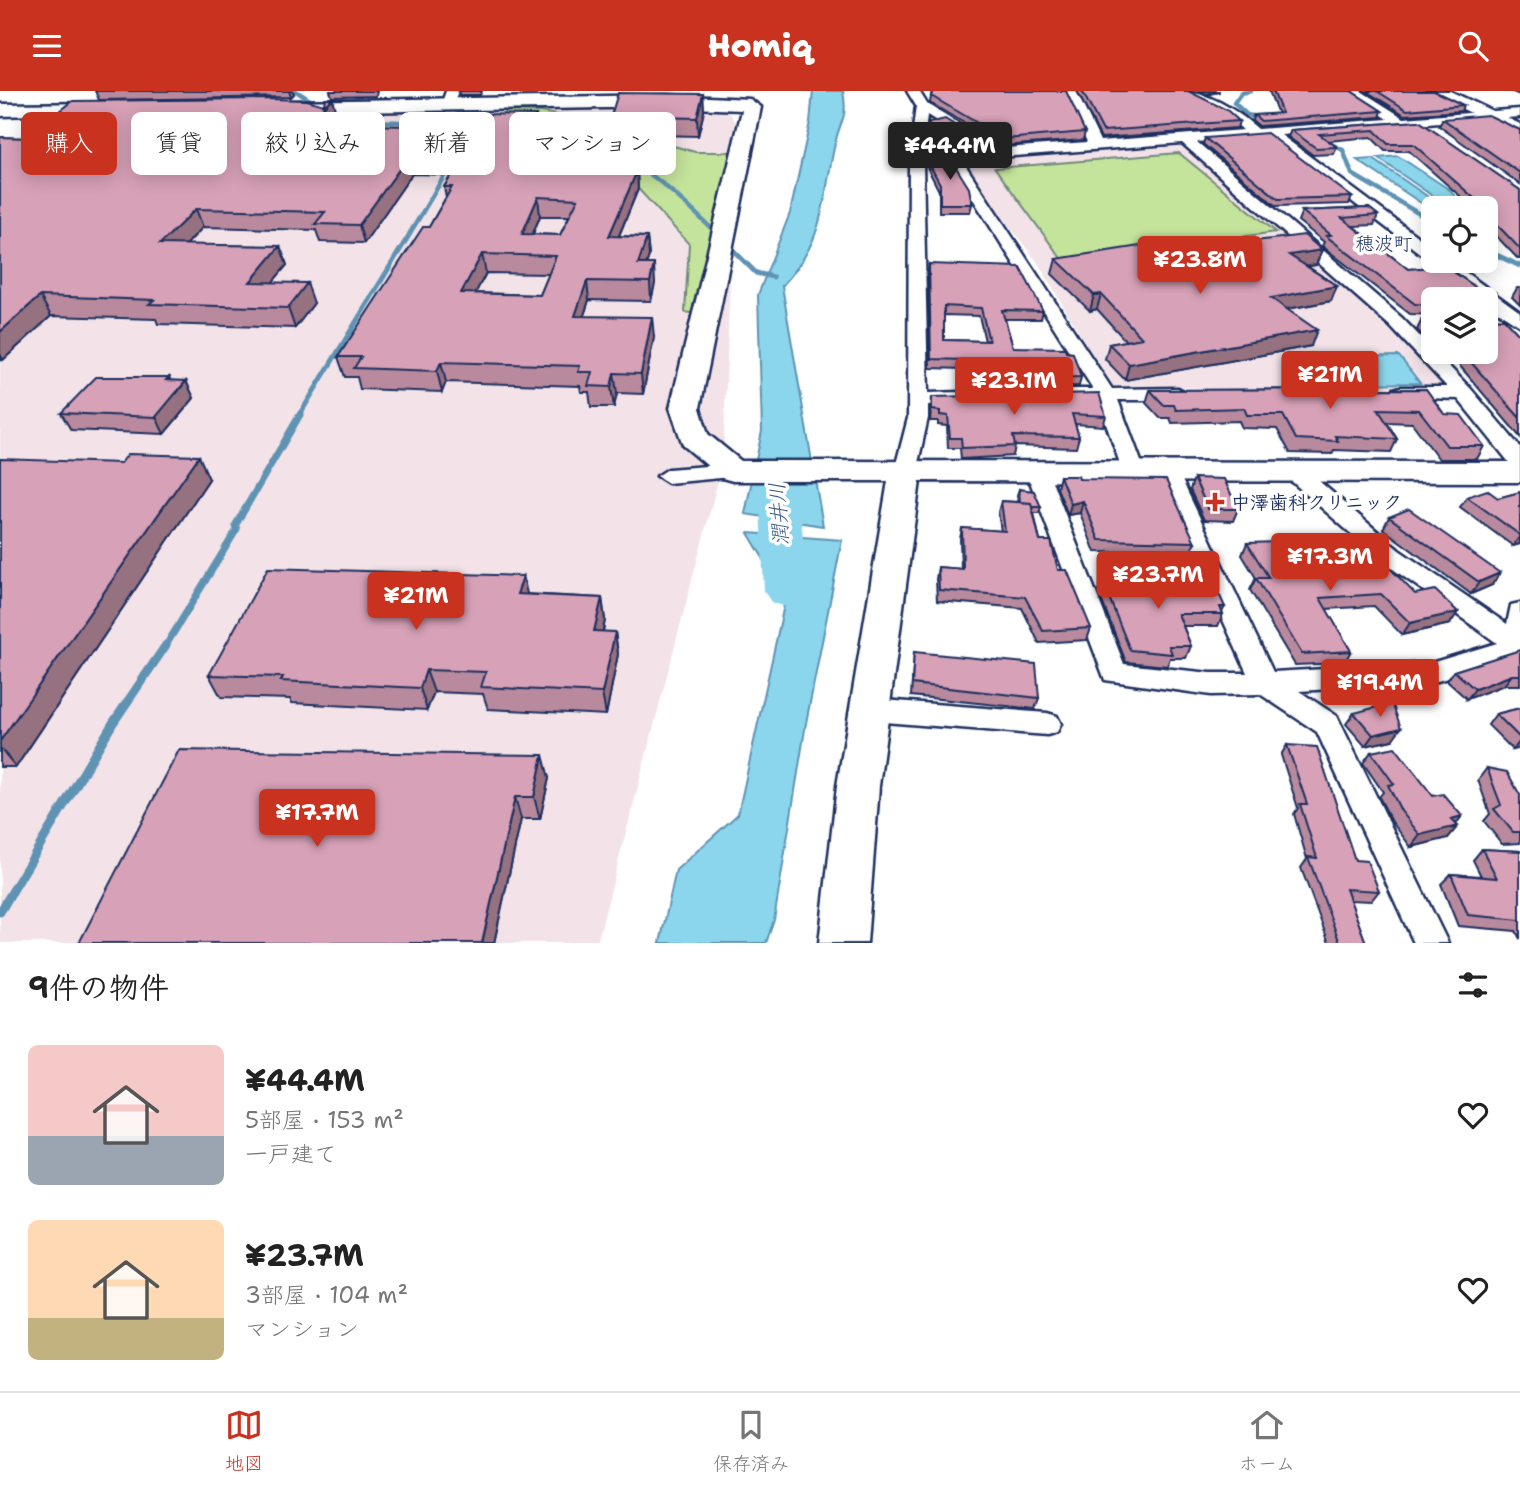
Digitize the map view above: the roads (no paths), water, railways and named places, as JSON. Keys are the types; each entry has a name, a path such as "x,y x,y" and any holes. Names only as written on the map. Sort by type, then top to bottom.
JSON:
{"street":[{"path":"913,91 922,106 995,152"},
{"path":"1070,91 1095,144"},
{"path":"1184,91 1231,112 1421,247"},
{"path":"1352,91 1401,122"},
{"path":"1436,91 1520,131"},
{"path":"270,107 449,98 668,96 743,103 752,107 685,408 694,438 733,471"},
{"path":"843,943 858,786 905,472 918,418 916,159 922,106"},
{"path":"0,110 130,109"},
{"path":"916,159 1520,113"},
{"path":"1420,121 1442,137"},
{"path":"1185,138 1396,322 1464,393 1520,461"},
{"path":"953,156 1106,394 1134,472"},
{"path":"1347,211 1372,210"},
{"path":"1274,215 1298,214"},
{"path":"1456,273 1520,321"},
{"path":"1498,322 1520,321"},
{"path":"1396,322 1421,322"},
{"path":"1381,393 1464,393"},
{"path":"1052,395 1202,394"},
{"path":"919,399 985,397"},
{"path":"679,475 733,471 1168,474 1520,472"},
{"path":"1037,471 1114,673 1211,684 1431,673 1520,646"},
{"path":"1168,474 1265,683 1327,724 1431,943"},
{"path":"1297,474 1391,557 1520,646"},
{"path":"1520,612 1520,646"},
{"path":"871,710 1047,724"}],"water":[{"path":"813,91 843,91 844,113 815,236 796,269 782,286 823,526 745,514 762,431 758,295 790,213 810,122"},
{"path":"1398,156 1450,190 1455,196 1433,196 1378,158"},
{"path":"1373,159 1427,196 1421,196 1421,203 1357,160"},
{"path":"1399,356 1420,383 1349,384 1328,357"},
{"path":"748,533 842,540 806,723 774,920 766,943 660,943 676,870 738,814 786,596"}],"waterway":[{"path":"296,91 319,106"},
{"path":"1251,91 1241,93 1234,103 1247,115 1263,118"},
{"path":"385,122 399,122"},
{"path":"1329,143 1343,150 1352,174 1421,215"},
{"path":"410,233 445,175"},
{"path":"651,175 716,233"},
{"path":"300,414 411,232"},
{"path":"714,232 719,236"},
{"path":"727,244 756,273 773,277"},
{"path":"1498,256 1520,266"},
{"path":"165,647 237,529 235,526 301,413"},
{"name":"潤井川","path":"777,465 786,591"},
{"path":"0,912 113,723 166,645"}],"place":[{"name":"中澤歯科クリニック","path":"1215,502"}],"district":[{"name":"穂波町","path":"1384,243"}]}
